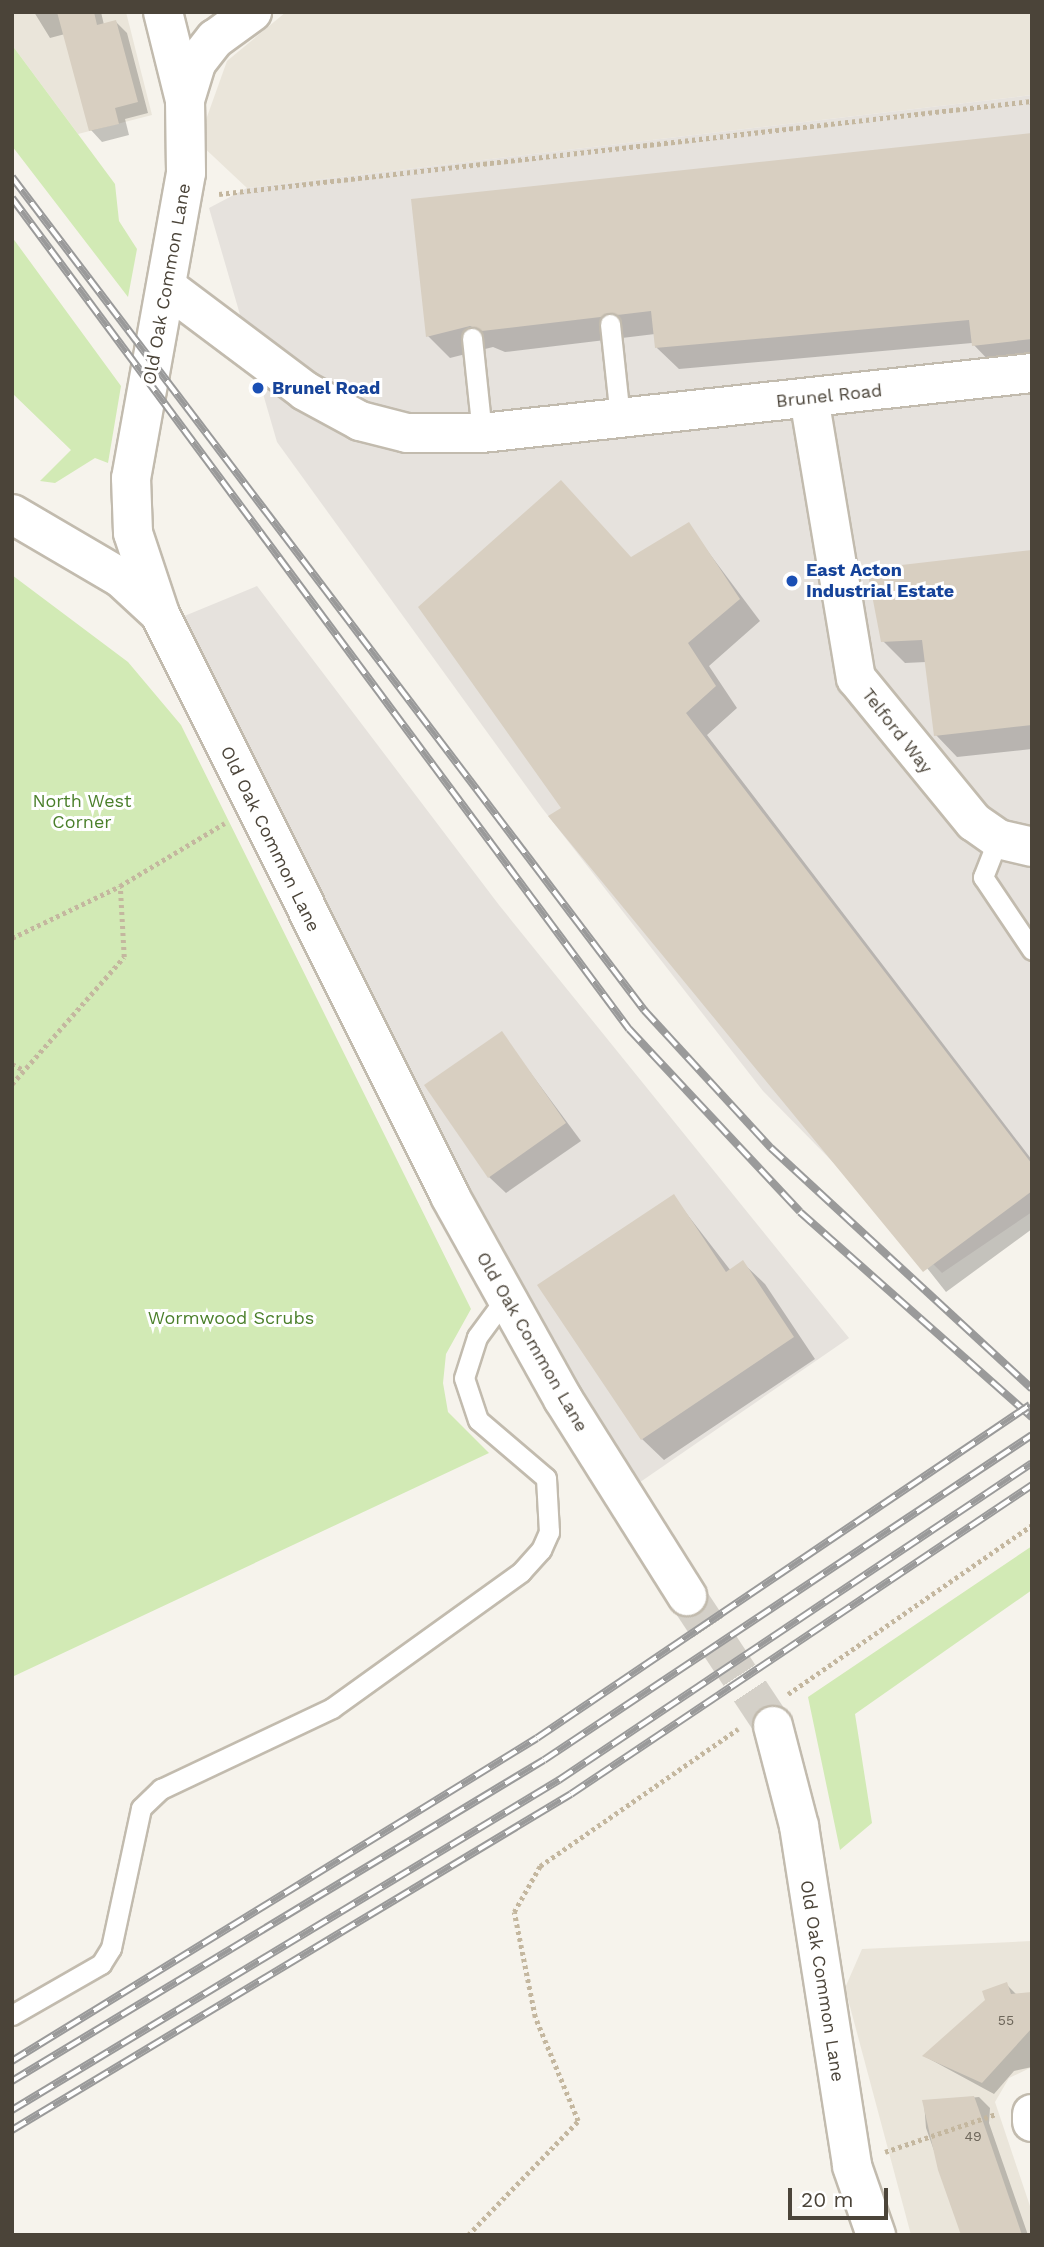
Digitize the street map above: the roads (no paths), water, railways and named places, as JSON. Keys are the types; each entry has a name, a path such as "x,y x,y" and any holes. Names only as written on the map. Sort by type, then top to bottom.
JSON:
{"street":[{"name":"Old Oak Common Lane","path":"163,12 185,100 183,198 130,506 160,614 254,810 505,1299 687,1596"},
{"path":"185,100 209,47 252,12"},
{"name":"Brunel Road","path":"168,288 305,391 360,421 407,433 482,433 1032,373"},
{"name":"Telford Way","path":"809,398 856,678 943,790 1015,843"},
{"path":"12,514 121,578 160,614"},
{"name":"Old Oak Common Lane","path":"767,1717 799,1826 852,2166 876,2235"}],"lane":[{"path":"610,324 620,418"},
{"path":"472,338 482,433"},
{"path":"1015,843 983,877 1032,950"},
{"path":"12,2015 101,1964 111,1948 141,1808 161,1789 332,1708 522,1573 541,1550 549,1532 546,1478 478,1420 464,1378 477,1337 505,1299"}],"tunnel":[{"path":"687,1596 773,1726"}],"railway":[{"path":"12,177 644,1010 771,1148 1032,1389"},
{"path":"12,198 629,1029 800,1212 1032,1417"},
{"path":"12,2061 537,1738 1030,1405"},
{"path":"12,2081 544,1760 1032,1435"},
{"path":"12,2110 559,1780 1032,1463"},
{"path":"12,2130 571,1794 1032,1485"}],"place":[{"name":"Brunel Road","path":"258,388"},
{"name":"East Acton Industrial Estate","path":"792,581"}],"park label":[{"name":"North West Corner","path":"82,812"},
{"name":"Wormwood Scrubs","path":"231,1318"}]}
